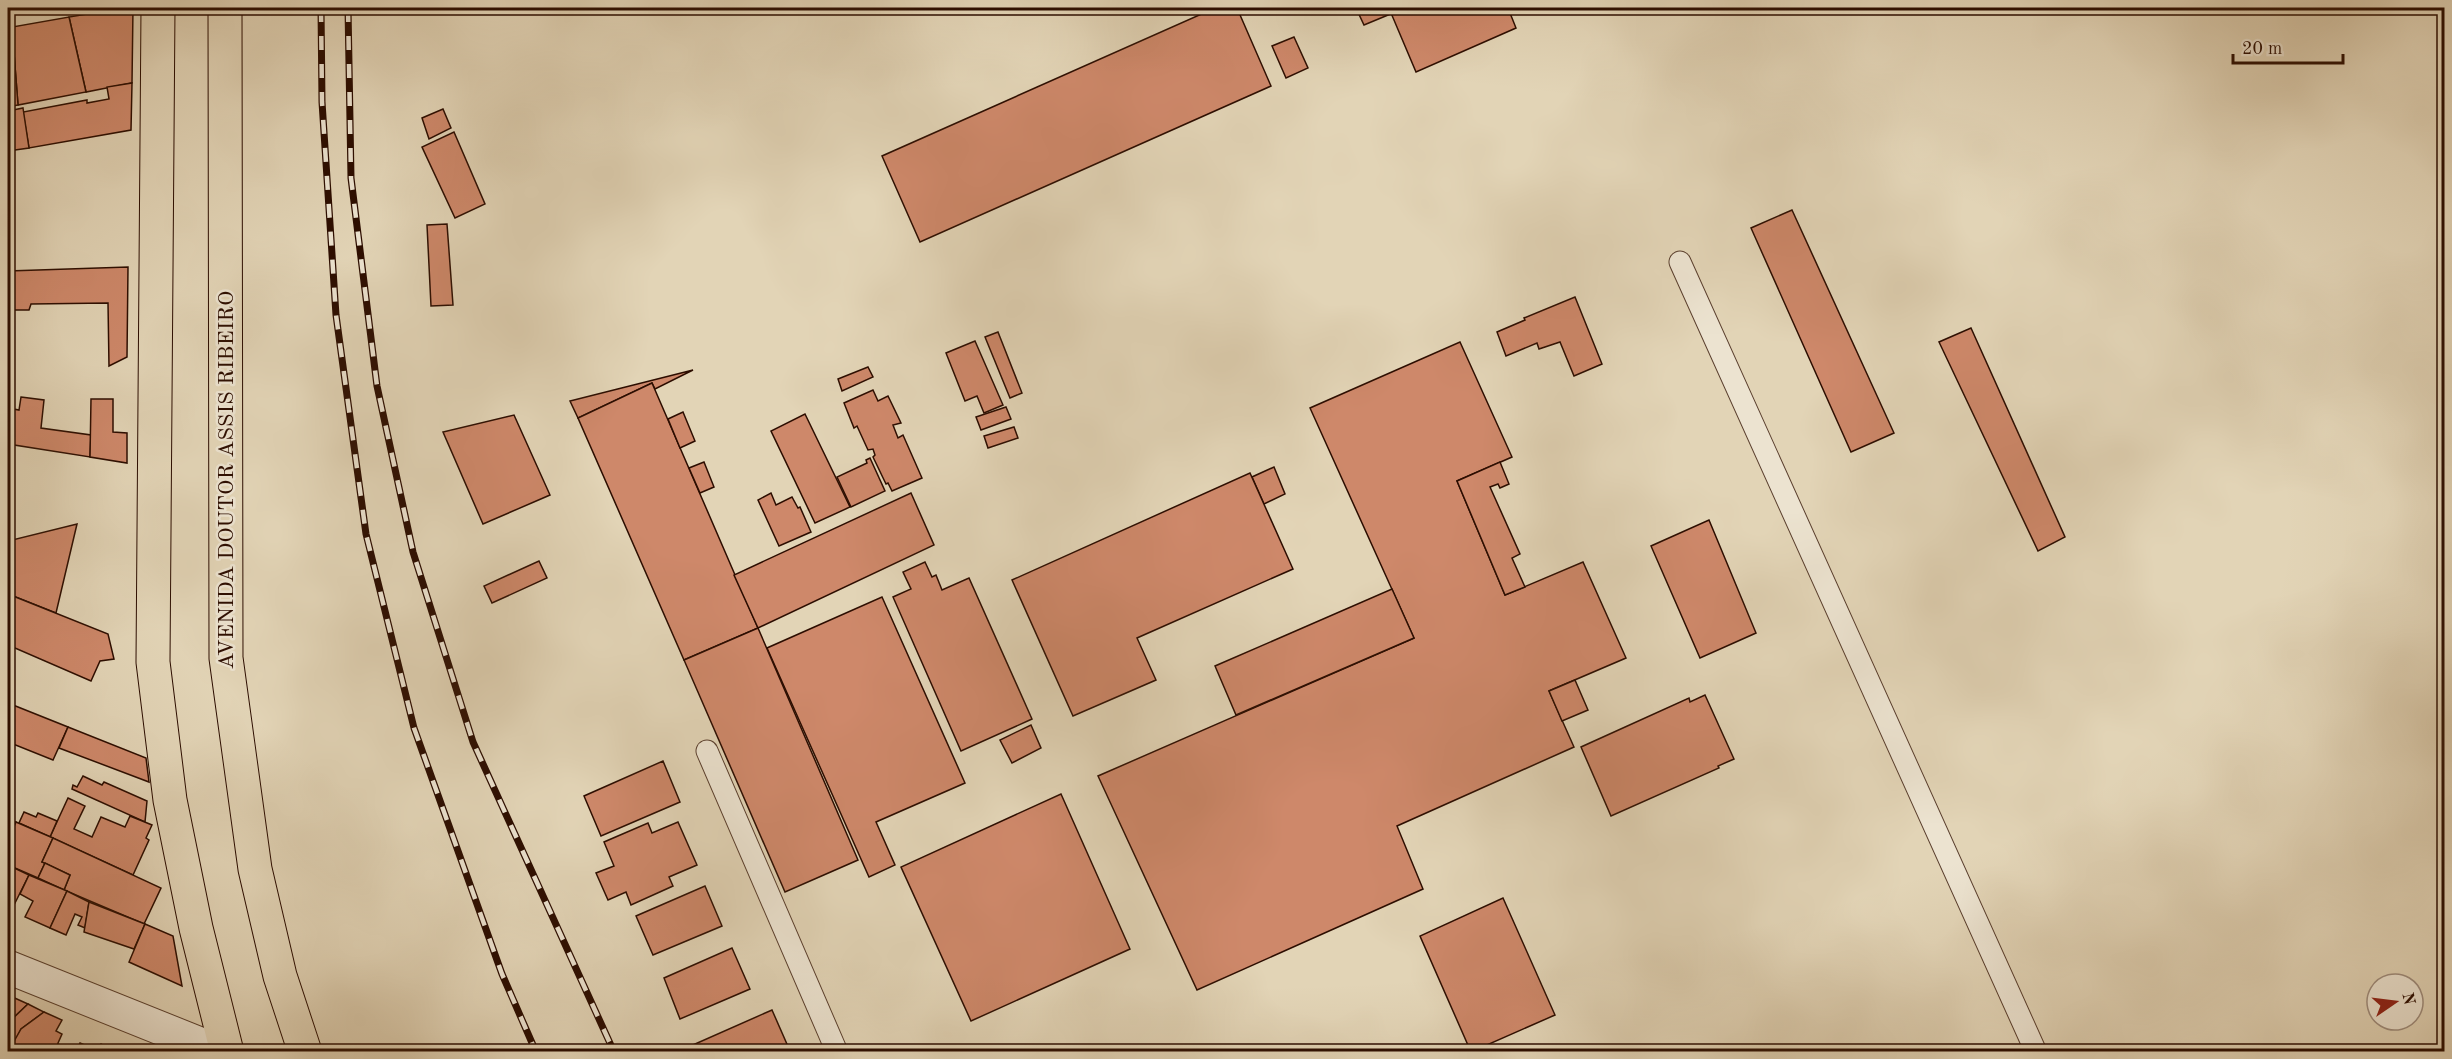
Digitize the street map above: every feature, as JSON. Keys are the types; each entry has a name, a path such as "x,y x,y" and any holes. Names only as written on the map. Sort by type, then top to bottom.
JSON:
{"main road":[{"path":"158,8 153,662 170,800 196,928 227,1052"},
{"name":"AVENIDA DOUTOR ASSIS RIBEIRO","path":"225,8 226,658 255,869 280,976 305,1052"}],"street":[{"path":"8,967 220,1052"}],"lane":[{"path":"1680,262 2036,1052"},
{"path":"707,751 837,1052"}],"building":[{"path":"133,8 132,83 86,92 69,17"},
{"path":"1215,8 1237,8 1271,86 920,242 882,156"},
{"path":"1356,8 1405,8 1364,25"},
{"path":"1405,8 1508,8 1516,28 1416,72 1391,13"},
{"path":"69,17 86,92 18,105 12,27"},
{"path":"12,27 18,105 8,107 8,28"},
{"path":"1294,37 1308,68 1286,78 1272,46"},
{"path":"132,83 131,130 29,148 23,112 87,100 87,103 109,99 107,87"},
{"path":"23,108 29,148 8,151 8,111"},
{"path":"443,109 451,128 429,139 422,118"},
{"path":"454,132 485,204 455,218 422,147"},
{"path":"1792,210 1894,433 1851,452 1751,228"},
{"path":"447,224 453,305 431,306 427,225"},
{"path":"128,267 127,357 109,366 108,303 31,304 29,310 8,310 8,271"},
{"path":"1575,297 1602,364 1574,376 1560,342 1539,349 1537,343 1506,356 1497,332"},
{"path":"1971,328 2065,537 2038,551 1939,342"},
{"path":"998,332 1022,393 1010,398 985,337"},
{"path":"975,341 1003,405 984,413 977,396 965,401 946,353"},
{"path":"1460,342 1512,457 1457,481 1505,595 1583,562 1626,658 1549,691 1574,747 1397,826 1423,889 1197,990 1098,776 1414,638 1310,408"},
{"path":"868,367 873,377 842,391 838,379"},
{"path":"693,370 655,389 652,383 578,418 570,401"},
{"path":"652,383 758,628 684,660 578,418"},
{"path":"873,390 878,401 888,396 901,423 893,425 898,438 903,435 922,478 892,491 888,483 886,484 873,457 875,455 873,449 868,450 857,426 854,428 844,403"},
{"path":"21,397 44,400 41,428 91,435 90,457 8,444 8,408 19,410"},
{"path":"91,399 113,399 113,432 127,433 127,463 90,457"},
{"path":"1006,407 1011,419 981,430 976,417"},
{"path":"683,412 695,441 680,448 668,419"},
{"path":"805,414 850,507 815,523 771,431"},
{"path":"514,415 550,495 483,524 443,432"},
{"path":"1014,427 1018,438 988,448 984,436"},
{"path":"870,458 885,491 851,507 837,477 867,463 866,460"},
{"path":"704,462 714,487 700,493 689,468"},
{"path":"1500,462 1509,484 1500,488 1498,484 1490,487 1520,554 1512,558 1525,587 1505,595 1457,481"},
{"path":"1274,467 1285,494 1264,504 1252,477"},
{"path":"1250,473 1293,569 1137,638 1156,680 1073,716 1012,580"},
{"path":"771,493 776,505 792,497 798,508 800,507 811,532 779,546 758,500"},
{"path":"911,493 934,545 758,628 734,575"},
{"path":"1709,520 1756,633 1700,658 1651,546"},
{"path":"77,524 56,613 8,594 8,541"},
{"path":"539,561 547,578 492,603 484,586"},
{"path":"925,562 932,577 936,575 942,590 969,578 1032,719 961,751 893,597 911,589 903,572"},
{"path":"1392,589 1414,638 1236,715 1215,666"},
{"path":"8,594 108,634 114,659 100,661 91,681 8,645"},
{"path":"882,597 965,783 876,822 895,865 869,877 767,648"},
{"path":"758,628 858,860 785,892 684,660"},
{"path":"1575,680 1588,710 1562,721 1549,691"},
{"path":"1705,695 1734,759 1718,766 1719,768 1611,816 1581,747 1689,698 1690,702"},
{"path":"8,703 68,727 53,760 8,742"},
{"path":"1031,725 1041,748 1012,763 1000,740"},
{"path":"68,727 146,758 149,782 59,748"},
{"path":"663,761 680,802 601,836 584,796"},
{"path":"83,776 102,785 104,782 147,801 145,822 72,789 73,785 77,787"},
{"path":"1061,794 1130,949 971,1021 901,867"},
{"path":"68,798 85,806 74,829 92,837 101,817 125,827 130,816 152,825 146,838 149,840 133,875 50,837"},
{"path":"24,812 36,817 38,813 57,821 50,837 19,823"},
{"path":"8,818 16,822 8,840"},
{"path":"16,822 53,838 42,862 45,863 38,878 8,865 8,840"},
{"path":"678,822 697,865 669,877 673,886 631,905 626,892 608,900 596,873 614,866 604,842 648,823 652,833"},
{"path":"53,838 161,888 144,924 64,890 70,875 42,862"},
{"path":"45,863 70,875 64,890 38,878"},
{"path":"8,865 29,875 11,911 8,909"},
{"path":"29,875 67,891 50,928 25,917 33,901 20,894"},
{"path":"705,886 722,926 653,955 636,916"},
{"path":"67,891 89,902 85,928 78,925 82,917 75,914 66,935 50,928"},
{"path":"1503,898 1555,1015 1471,1052 1420,936"},
{"path":"89,902 145,924 134,949 84,932"},
{"path":"145,924 173,936 182,986 129,962"},
{"path":"732,948 750,989 680,1019 664,978"},
{"path":"8,995 28,1004 8,1023"},
{"path":"28,1004 44,1012 21,1029 14,1043 8,1036 8,1023"},
{"path":"772,1010 790,1051 677,1052"},
{"path":"44,1012 62,1020 56,1031 62,1034 54,1052 8,1052 21,1029"},
{"path":"80,1043 98,1051 101,1044 111,1049 110,1052 76,1052"},
{"path":"58,1044 74,1052 54,1052"}],"railway":[{"path":"321,8 322,102 336,315 366,534 414,728 502,974 536,1052"},
{"path":"348,8 351,178 377,386 413,552 473,742 614,1052"}]}
